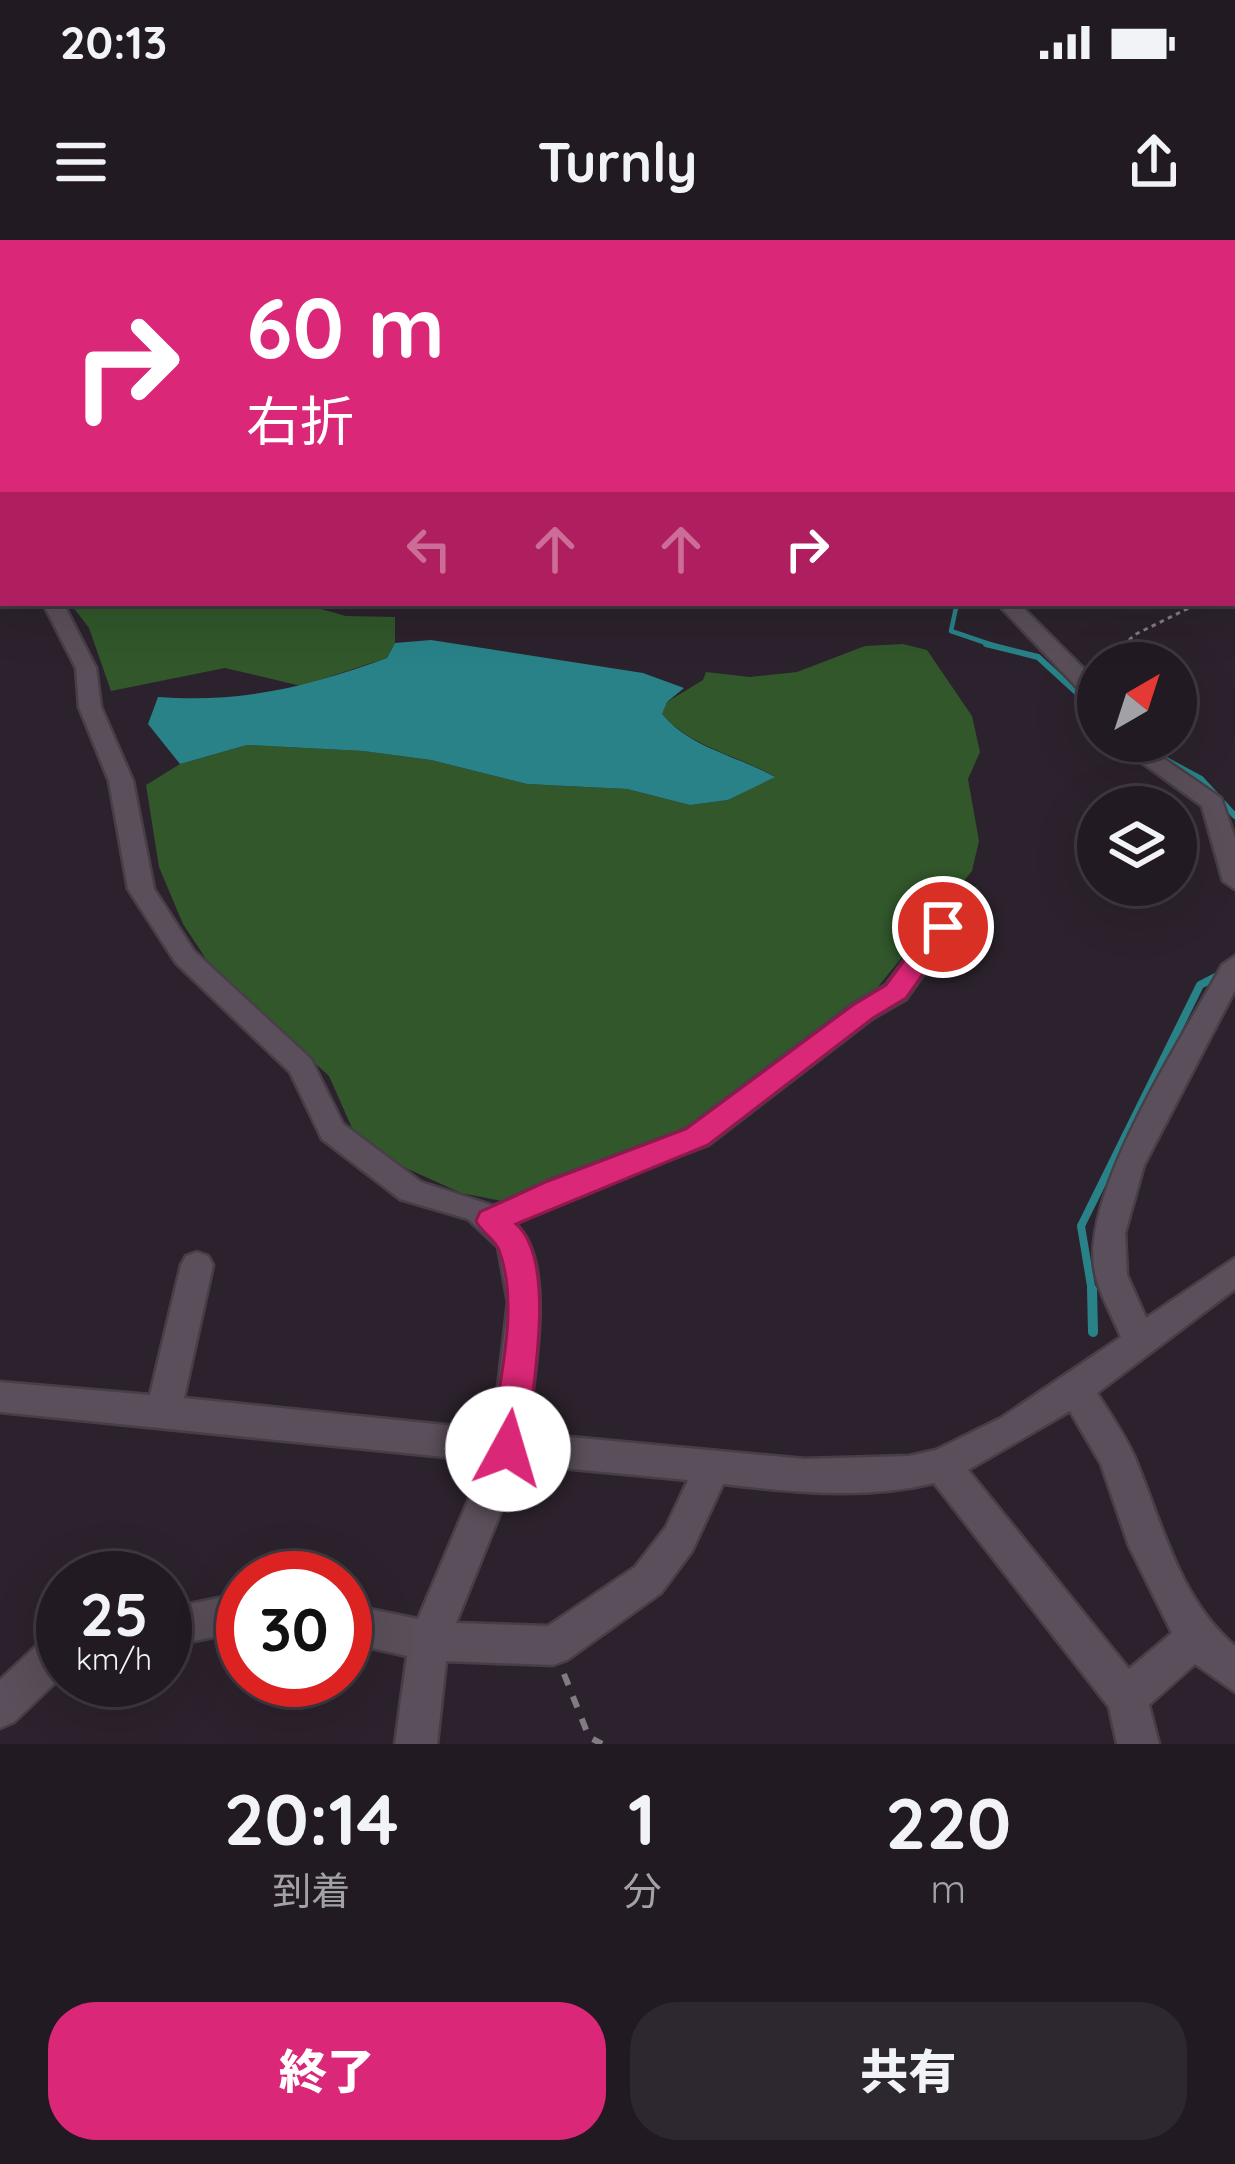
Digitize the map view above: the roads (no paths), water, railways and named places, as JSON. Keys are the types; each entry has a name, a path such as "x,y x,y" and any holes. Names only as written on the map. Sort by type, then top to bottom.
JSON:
{"street":[{"path":"55,606 86,668 90,707 121,781 141,889 184,956 301,1066 332,1131 411,1191 478,1210 513,1240 524,1303 508,1449 430,1640 416,1744"},
{"path":"1010,606 1049,650 1077,671"},
{"path":"1154,762 1213,802 1235,881"},
{"path":"491,1221 559,1189 697,1137 863,1011 896,992 966,895"},
{"path":"1139,1339 1111,1275 1108,1233 1129,1165 1235,965"},
{"path":"164,1411 196,1265"},
{"path":"0,1397 712,1466 843,1475 908,1472 941,1464 1031,1416 1235,1271"},
{"path":"1074,1386 1117,1458 1148,1546 1195,1638 1235,1672"},
{"path":"941,1464 1127,1698 1138,1744"},
{"path":"372,1628 430,1640 553,1646 648,1580 679,1539 712,1466"},
{"path":"1127,1698 1195,1638"},
{"path":"0,1708 36,1674"}],"water":[{"path":"431,640 643,673 684,688 667,702 662,714 673,726 775,777 728,800 690,805 627,789 527,784 431,760 363,751 247,745 180,764 148,724 158,697 218,698 274,691 387,658 395,643"}],"waterway":[{"path":"956,606 951,631 998,647"},
{"path":"986,644 998,647"},
{"path":"998,647 1038,657 1077,693"},
{"path":"1170,762 1201,779 1235,816"},
{"path":"1092,1292 1081,1226 1200,985 1235,967"},
{"path":"1092,1289 1093,1332"}]}
